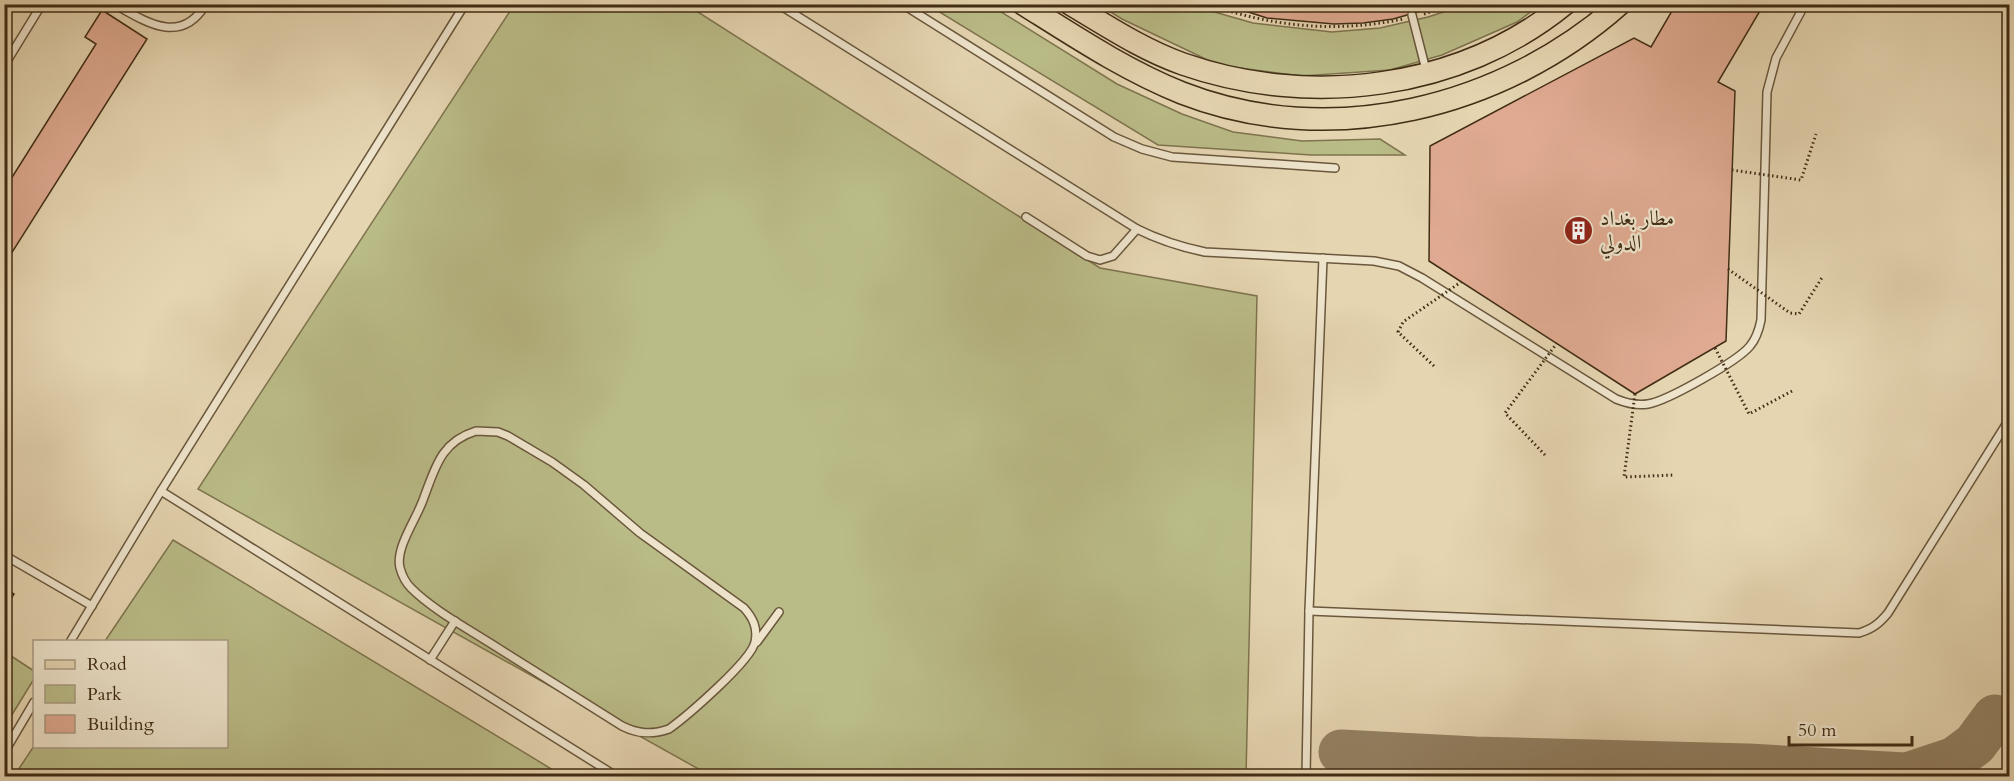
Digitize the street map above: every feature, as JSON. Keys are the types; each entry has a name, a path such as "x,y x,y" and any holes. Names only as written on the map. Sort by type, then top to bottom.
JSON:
{"main road":[{"path":"1023,4 1106,56 1146,78 1185,94 1227,106 1269,114 1312,118 1356,118 1394,114 1469,95 1536,65 1573,42 1620,4"},
{"path":"1070,4 1150,50 1183,64 1251,81 1286,86 1358,86 1427,74 1484,53 1510,40 1565,4"}],"lane":[{"path":"4,66 42,4"},
{"path":"114,4 153,25 172,28 184,25 195,18 206,4"},
{"path":"71,640 161,491 465,4"},
{"path":"778,4 1137,229 1171,244 1205,252 1374,261 1399,266 1616,399 1642,405 1667,397 1744,353 1759,329 1767,92 1776,58 1805,4"},
{"path":"902,4 1114,137 1142,149 1188,159 1335,168"},
{"path":"1412,16 1427,74"},
{"path":"1026,217 1087,256 1100,260 1113,256 1137,229"},
{"path":"1306,777 1309,611 1323,258"},
{"path":"1309,611 1859,633 1870,630 1888,613 2010,418"},
{"path":"755,644 755,625 744,608 640,533 568,473 507,436 487,431 465,434 449,445 443,453 400,552 400,569 407,583 418,594 455,621 622,726 633,732 645,734 669,729 679,722 744,661 778,612"},
{"path":"161,491 616,777"},
{"path":"4,555 92,606"},
{"path":"430,660 455,621"},
{"path":"4,753 33,704"}],"path":[{"path":"1210,5 1245,17 1334,28 1368,25 1454,4"},
{"path":"1732,170 1801,180 1816,134"},
{"path":"1728,268 1790,313 1799,314 1823,276"},
{"path":"1434,366 1398,332 1403,322 1461,282"},
{"path":"1545,455 1505,413 1557,343"},
{"path":"1715,348 1749,414 1794,390"},
{"path":"1635,394 1624,477 1676,475"}],"green space":[{"path":"514,5 687,5 1100,268 1257,296 1246,776 711,776 198,489"},
{"path":"928,5 990,5 1117,84 1182,114 1233,132 1302,141 1380,139 1405,155 1311,155 1158,145"},
{"path":"1099,5 1190,5 1253,23 1332,32 1380,28 1428,17 1465,5 1540,5 1517,22 1442,55 1390,70 1301,76 1218,65 1122,19"},
{"path":"173,540 563,776 14,776 33,748 228,748 228,640 106,640"},
{"path":"5,652 33,670 33,681 5,726"}],"building":[{"path":"1223,4 1446,4 1393,19 1334,24 1267,18"},
{"name":"مطار بغداد الدولي","path":"1676,4 1764,4 1718,82 1735,91 1726,341 1635,394 1429,261 1430,146 1634,38 1651,47"},
{"path":"102,10 147,39 4,265 4,190 96,44 85,37"},
{"path":"4,588 14,594 4,610"}],"taxiway":[{"path":"1907,775 1955,759 1975,744 1995,717"},
{"path":"1341,752 1475,759 1748,766 1922,776"}],"place":[{"name":"مطار بغداد الدولي","path":"1579,230"}]}
